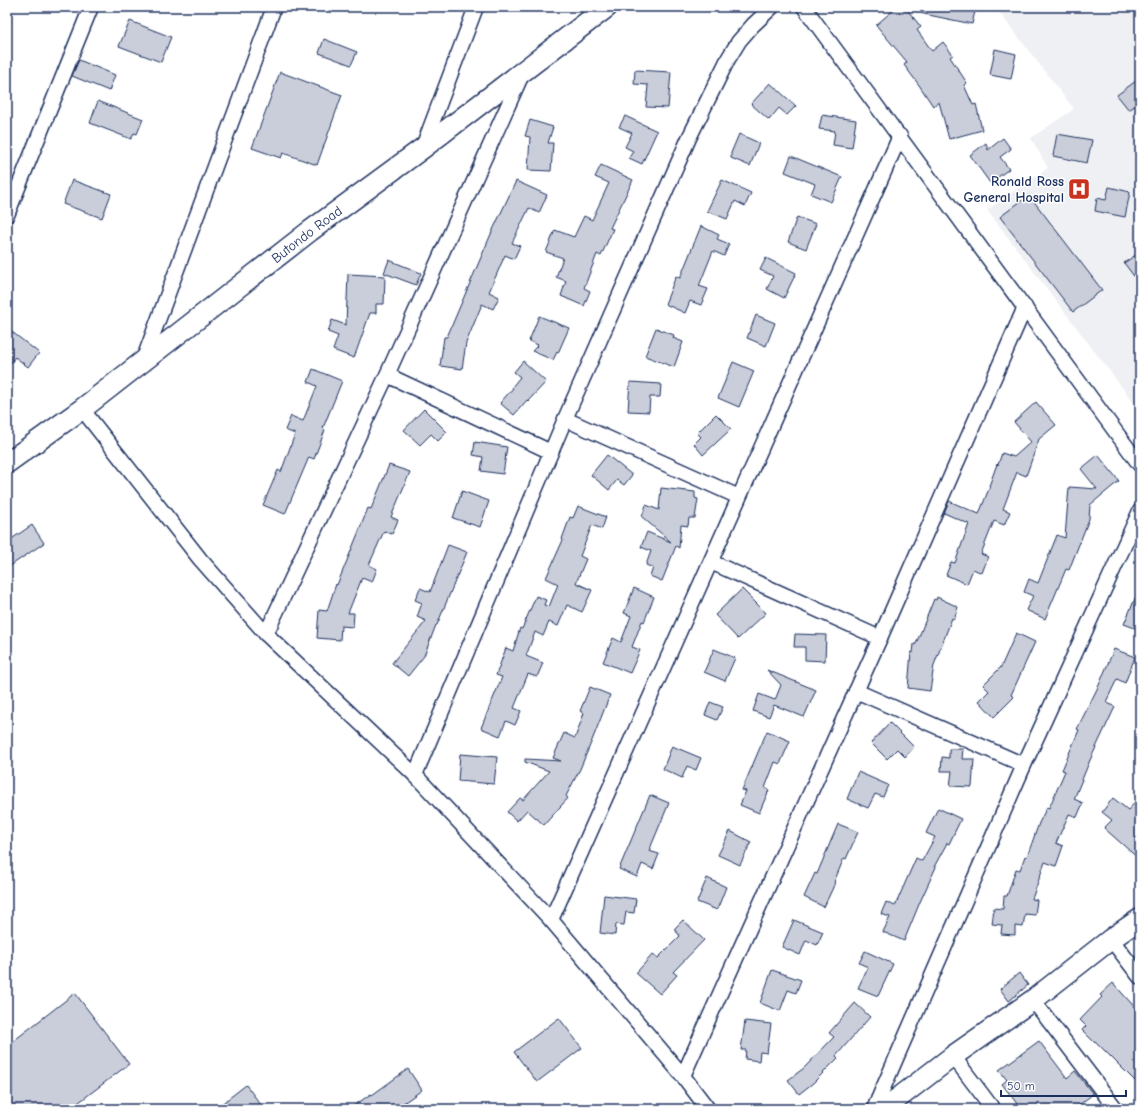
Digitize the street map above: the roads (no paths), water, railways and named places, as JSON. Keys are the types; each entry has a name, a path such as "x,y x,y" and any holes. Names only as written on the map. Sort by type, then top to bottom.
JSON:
{"street":[{"path":"7,215 91,7"},
{"path":"423,148 476,7"},
{"name":"Butondo Road","path":"7,463 143,362 310,231 423,148 607,7"},
{"path":"415,775 565,418 689,138 728,59 739,41 772,7"},
{"path":"804,7 1140,465"},
{"path":"143,362 269,8"},
{"path":"266,634 387,375 524,70"},
{"path":"551,920 900,136"},
{"path":"683,1076 880,638 1025,307"},
{"path":"387,375 551,452"},
{"path":"82,408 200,559 266,634 415,775 551,920 683,1076 708,1109"},
{"path":"565,418 739,497"},
{"path":"874,1109 1024,766 1140,511"},
{"path":"711,562 880,638"},
{"path":"856,691 1024,766"},
{"path":"884,1109 953,1056 1033,1000 1111,939 1140,919"},
{"path":"1111,939 1140,977"},
{"path":"1033,1000 1116,1109"},
{"path":"953,1056 993,1109"}],"place":[{"name":"Ronald Ross General Hospital","path":"1079,189"}]}
